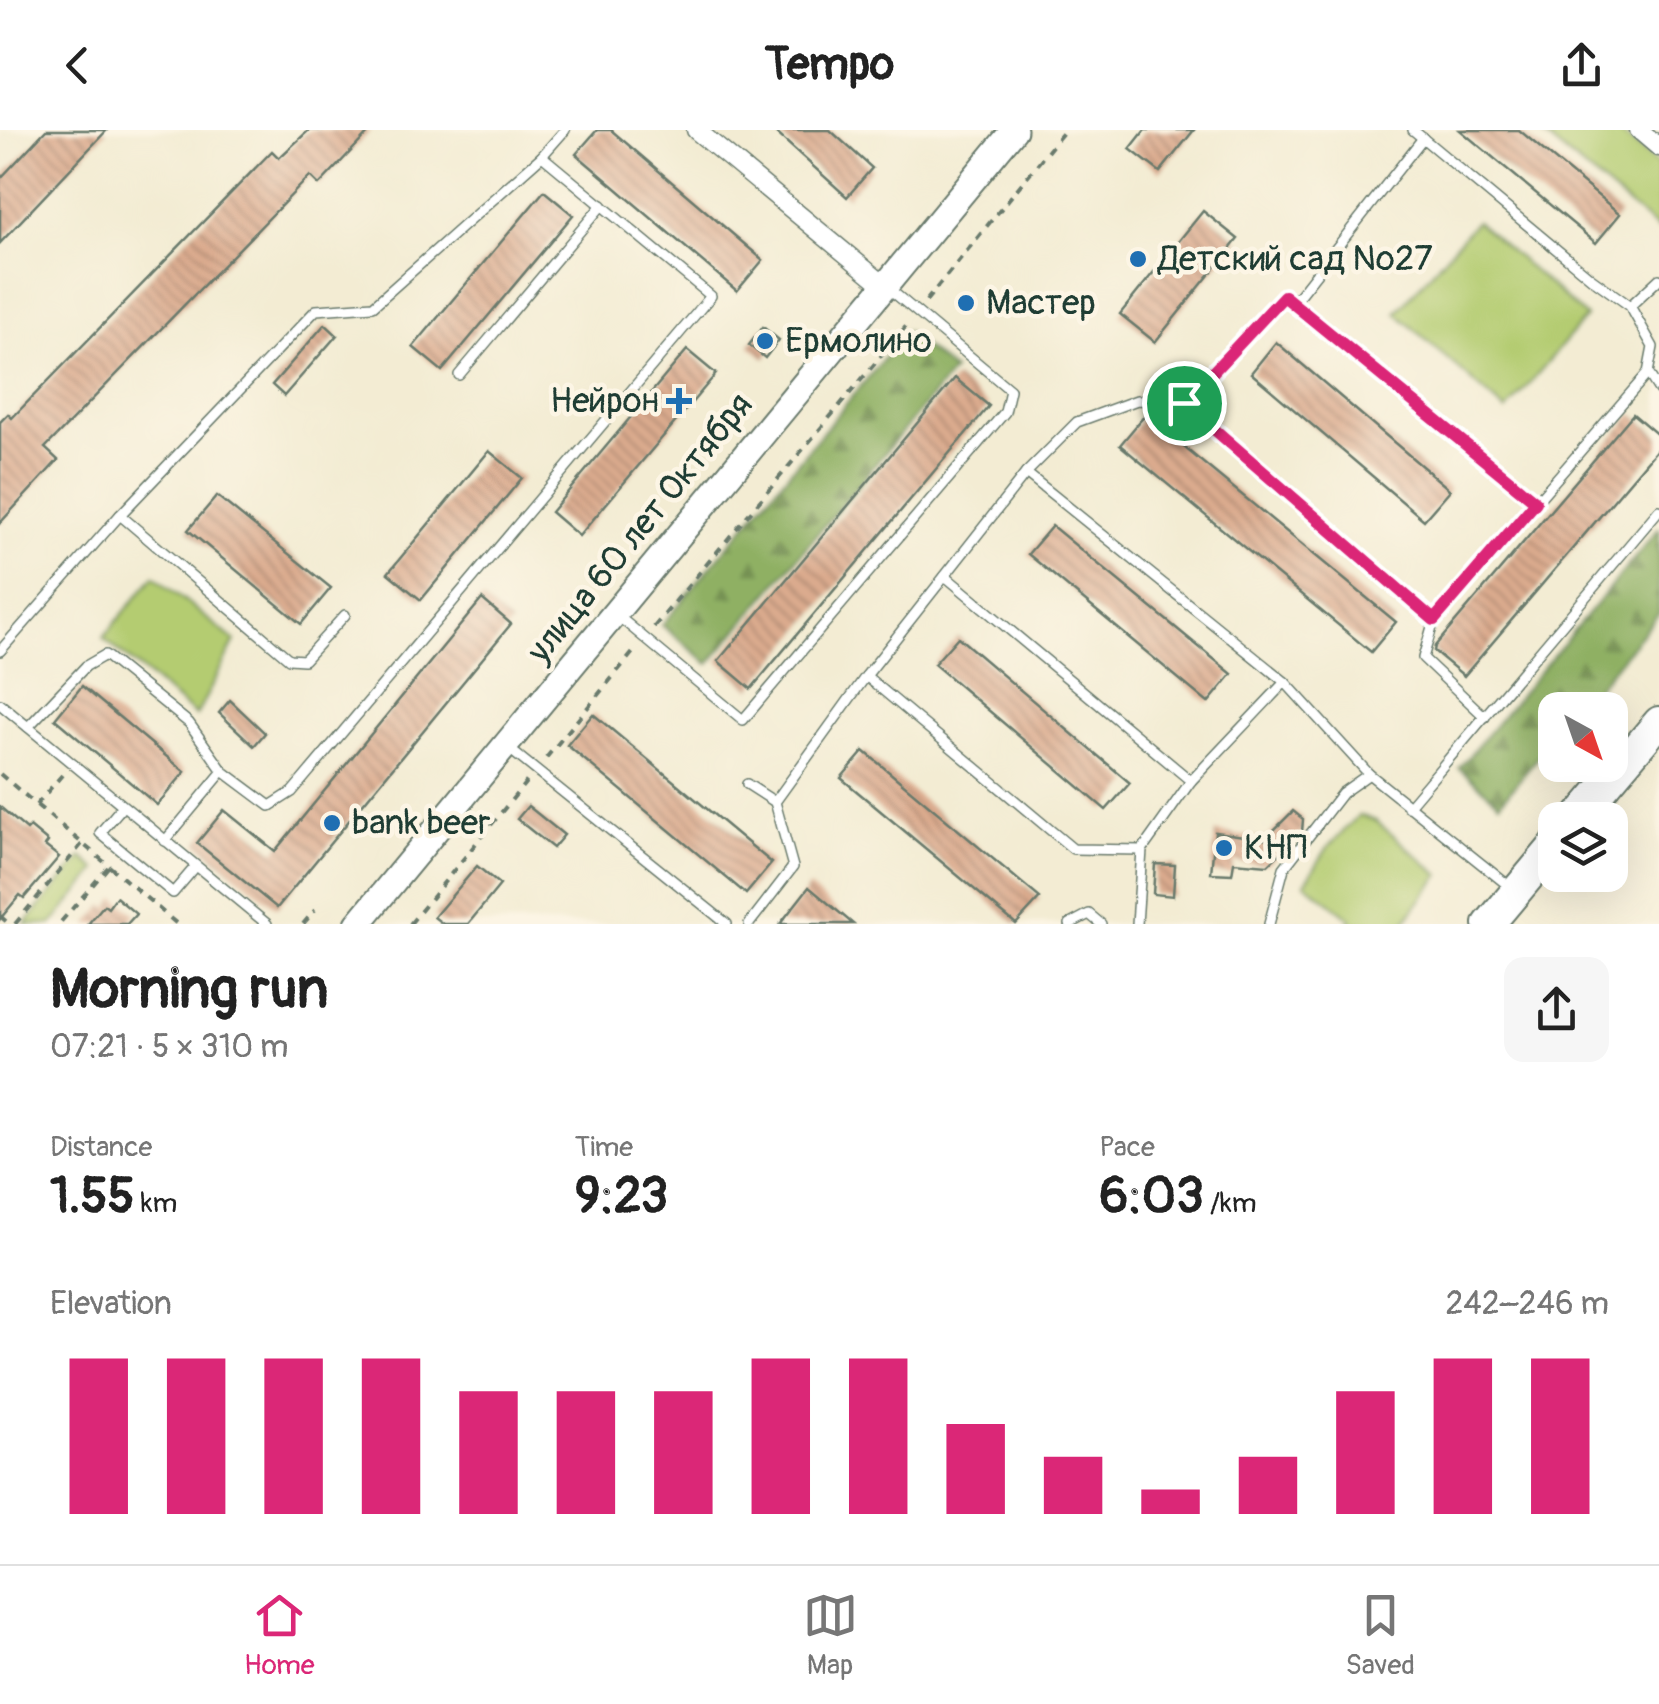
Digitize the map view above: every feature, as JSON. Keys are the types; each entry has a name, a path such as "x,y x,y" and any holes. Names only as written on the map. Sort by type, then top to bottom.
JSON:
{"highway":[{"path":"1591,802 1659,722"},
{"path":"1489,924 1538,865"}],"main road":[{"name":"улица 60 лет Октября","path":"358,924 1014,130"}],"street":[{"path":"696,130 885,286"},
{"path":"1639,130 1659,147"}],"lane":[{"path":"0,651 120,516 316,310 372,306 542,156 565,130"},
{"path":"1413,130 1630,306 1653,347 1648,373 1434,620 1423,658 1485,718"},
{"path":"1293,303 1422,138"},
{"path":"28,726 86,666 105,655 189,723 224,772 270,806 292,792 711,296 542,156"},
{"path":"459,375 602,205"},
{"path":"1630,306 1659,278"},
{"path":"615,614 744,720 1005,412 1010,390 885,286"},
{"path":"1184,403 1284,296 1536,502"},
{"path":"1648,373 1659,390"},
{"path":"775,802 866,676 1026,474 1077,422 1138,400 1184,403 1434,620"},
{"path":"1026,474 1284,682 1369,774 1516,892"},
{"path":"1408,807 1659,510"},
{"path":"120,516 289,659 304,660 345,616"},
{"path":"945,576 1191,781"},
{"path":"866,676 1073,849 1142,850"},
{"path":"1136,924 1142,850 1191,781 1284,682"},
{"path":"0,704 262,922"},
{"path":"506,746 727,924"},
{"path":"165,840 224,772"},
{"path":"1269,924 1284,868 1342,793 1369,774"},
{"path":"747,784 775,802 794,867 749,924"},
{"path":"122,806 100,833 173,893 196,866"},
{"path":"1070,924 1090,914 1100,924"}],"path":[{"path":"410,924 1066,130"},
{"path":"36,805 72,764"},
{"path":"0,774 177,924"},
{"path":"0,916 12,924 82,844"},
{"path":"60,924 122,851"},
{"path":"303,924 315,910"}],"green space":[{"path":"1537,130 1617,130 1659,165 1659,230"},
{"path":"1476,221 1586,317 1506,411 1396,313"},
{"path":"906,332 953,371 709,664 662,625"},
{"path":"1659,529 1659,613 1593,692 1538,692 1538,757 1500,803 1459,768"},
{"path":"154,576 235,641 196,716 103,638"},
{"path":"1359,815 1376,821 1440,875 1403,924 1348,924 1351,919 1305,883 1328,847"},
{"path":"82,857 97,870 52,924 25,924"}],"building":[{"path":"46,130 107,130 0,243 0,179"},
{"path":"309,130 371,130 319,185 310,176 45,448 58,460 0,523 0,422 8,414 12,418 272,151 279,158"},
{"path":"597,130 611,130 763,260 737,291 576,154"},
{"path":"773,130 830,130 872,168 847,197"},
{"path":"1145,130 1194,130 1160,172 1130,149"},
{"path":"1460,130 1519,130 1620,214 1596,243"},
{"path":"544,191 573,215 442,371 413,347"},
{"path":"1203,211 1238,239 1155,342 1120,314"},
{"path":"325,324 337,335 284,396 272,385"},
{"path":"763,327 779,340 765,358 749,345"},
{"path":"1276,342 1450,490 1424,520 1251,373"},
{"path":"687,350 716,374 579,536 551,512"},
{"path":"955,378 989,406 751,689 718,661"},
{"path":"1633,414 1659,436 1659,447 1464,676 1434,651 1435,646"},
{"path":"1145,415 1396,622 1371,652 1120,445"},
{"path":"489,451 522,478 421,600 388,573"},
{"path":"217,496 331,588 301,624 188,530"},
{"path":"1052,526 1232,674 1208,703 1028,554"},
{"path":"482,599 511,624 277,908 197,843 224,810 275,851"},
{"path":"958,637 1130,783 1106,810 934,664"},
{"path":"82,686 185,772 157,805 55,719"},
{"path":"230,700 265,733 254,746 219,713"},
{"path":"593,714 772,863 746,894 567,745"},
{"path":"864,751 1040,898 1016,924 841,778"},
{"path":"528,806 564,835 553,848 517,819"},
{"path":"0,807 48,842 45,846 59,857 0,919"},
{"path":"1293,811 1303,819 1302,832 1268,865 1234,862 1232,874 1211,873 1215,832 1265,839"},
{"path":"1155,864 1175,865 1173,896 1153,894"},
{"path":"477,866 500,885 468,924 443,924 434,917"},
{"path":"809,887 853,924 780,924"},
{"path":"116,897 136,914 127,924 88,924 104,905 108,908"}],"place":[{"name":"Детский сад №27","path":"1138,259"},
{"name":"Мастер","path":"966,303"},
{"name":"Ермолино","path":"765,341"},
{"name":"Нейрон","path":"679,401"},
{"name":"bank beer","path":"332,823"},
{"name":"КНП","path":"1224,848"}],"route":[{"path":"1284,296 1536,502 1434,620 1184,403 1284,296"}]}
